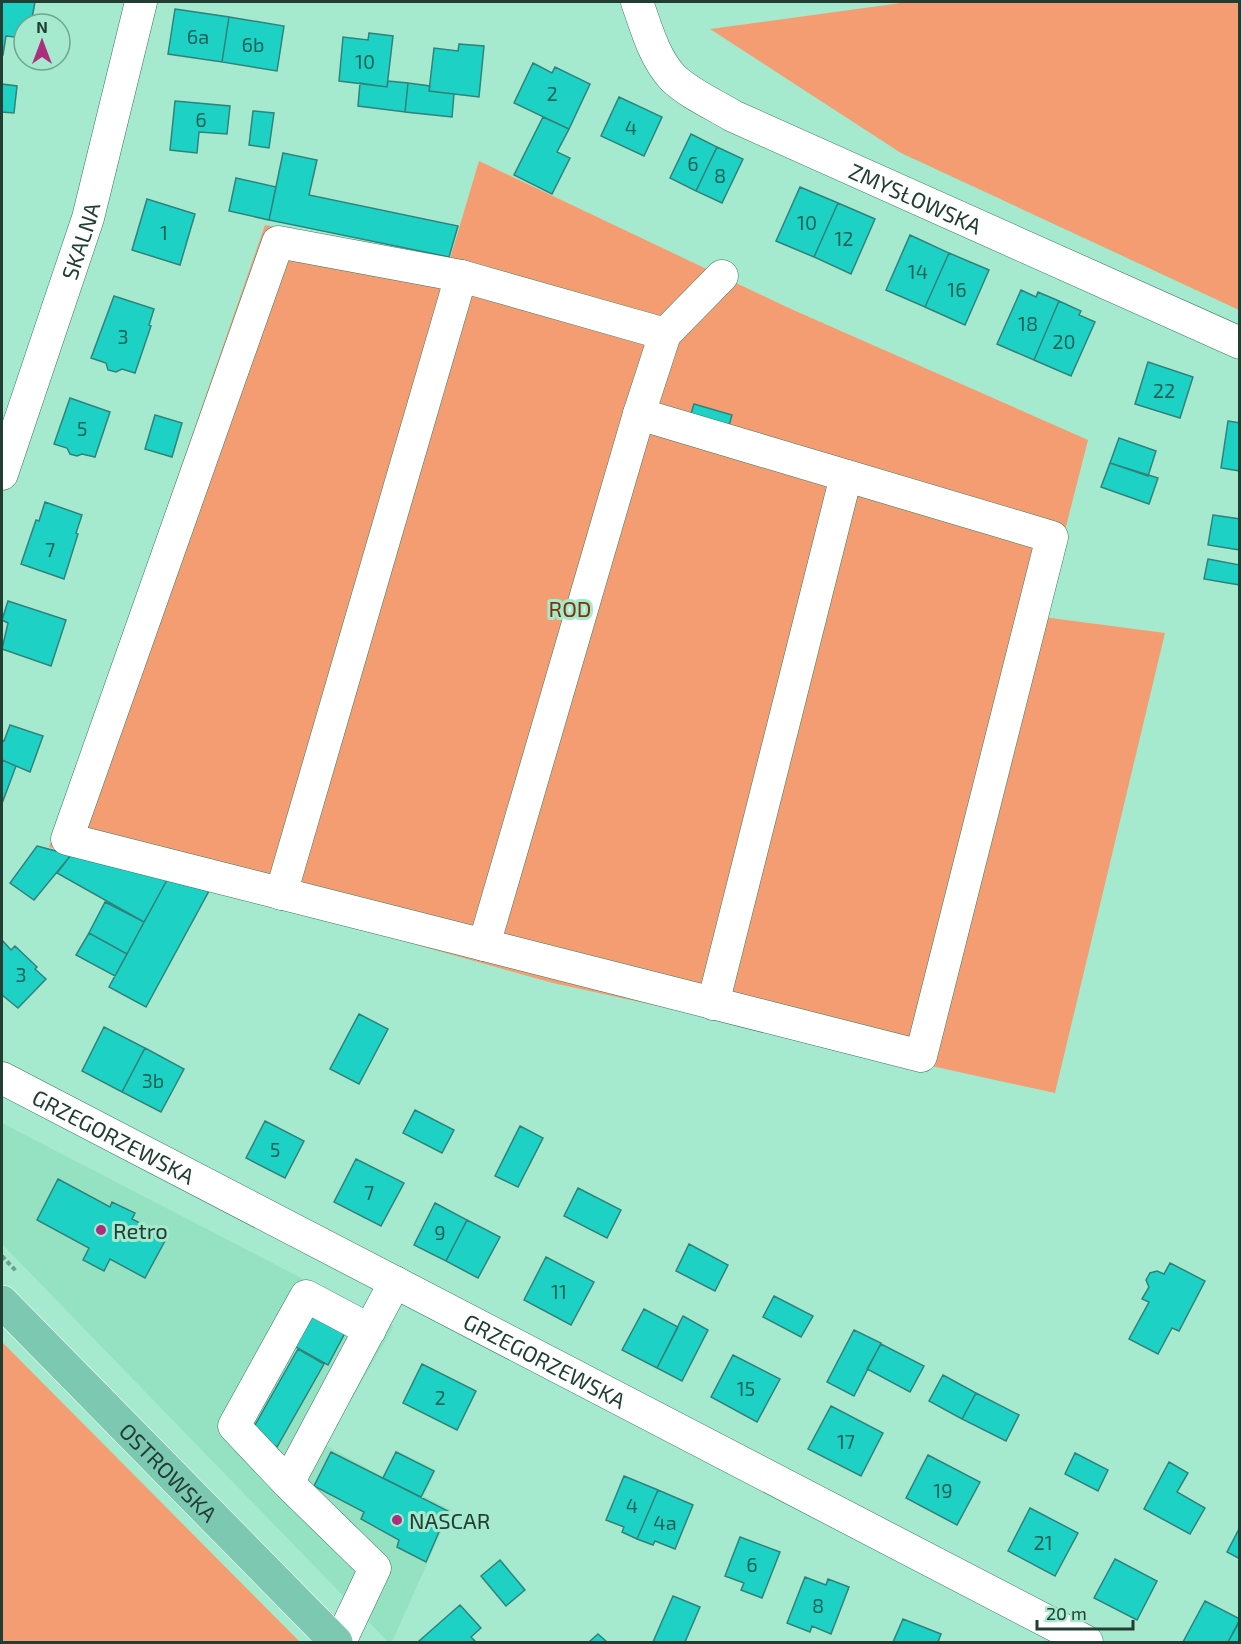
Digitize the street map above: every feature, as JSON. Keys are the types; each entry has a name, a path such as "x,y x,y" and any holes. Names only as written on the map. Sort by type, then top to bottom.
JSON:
{"main road":[{"name":"OSTROWSKA","path":"2,1302 338,1642"}],"street":[{"name":"SKALNA","path":"2,474 88,218 141,2"},
{"name":"ZMYSŁOWSKA","path":"637,2 654,49 672,76 690,92 733,116 1239,343"},
{"path":"639,414 1052,537 921,1056 67,839 278,242 461,276 665,334"},
{"path":"281,894 461,276"},
{"path":"484,945 639,414 665,334 722,276"},
{"path":"713,1004 846,476"},
{"name":"GRZEGORZEWSKA","path":"2,1078 1087,1642"},
{"path":"288,1483 395,1282"},
{"path":"338,1642 375,1568 288,1483 234,1426 306,1296 370,1330"}],"shaded area":[{"path":"2,1123 394,1326 325,1445 382,1476 396,1450 436,1470 424,1496 451,1510 392,1642 388,1642 2,1244"}],"green space":[{"path":"908,2 1239,2 1239,310 901,153 710,29"},
{"name":"ROD","path":"479,161 791,309 1088,440 1043,617 1165,633 1055,1093 553,983 263,902 49,847 265,225 449,262"},
{"path":"2,1342 300,1642 2,1642"}],"building":[{"path":"2,2 35,2 33,12 12,12 12,37 6,36 2,55"},
{"path":"175,9 229,17 222,62 168,54"},
{"path":"229,17 284,26 277,71 222,62"},
{"path":"369,33 393,36 387,87 339,81 343,37 368,40"},
{"path":"459,44 484,46 479,97 429,91 434,48 458,51"},
{"path":"533,63 552,73 555,67 590,84 569,129 514,103"},
{"path":"388,81 408,83 405,112 358,106 360,83 387,87"},
{"path":"408,83 430,86 429,91 454,94 452,117 405,112"},
{"path":"2,84 17,86 14,113 2,112"},
{"path":"619,97 662,117 644,156 601,136"},
{"path":"175,101 230,106 227,134 199,132 197,153 170,150"},
{"path":"253,111 274,113 269,148 249,145"},
{"path":"543,117 569,129 557,152 570,158 552,194 514,175"},
{"path":"691,134 717,147 696,191 670,178"},
{"path":"717,147 743,159 722,203 696,191"},
{"path":"283,153 317,160 309,195 458,226 449,257 269,220"},
{"path":"236,178 276,187 269,220 229,211"},
{"path":"800,187 838,203 814,257 776,241"},
{"path":"147,199 195,214 180,265 132,250"},
{"path":"838,203 875,219 851,274 814,257"},
{"path":"910,235 949,253 925,307 886,290"},
{"path":"949,253 989,270 965,325 925,307"},
{"path":"1021,290 1036,297 1038,292 1059,301 1034,360 997,344"},
{"path":"114,296 154,309 149,325 151,326 135,373 122,369 116,372 108,370 106,363 91,358"},
{"path":"1059,301 1081,311 1079,315 1095,322 1071,376 1034,360"},
{"path":"1148,362 1193,377 1180,418 1135,404"},
{"path":"70,398 110,412 95,457 70,454 67,448 54,444"},
{"path":"694,404 732,415 727,432 689,420"},
{"path":"155,415 182,423 172,457 145,449"},
{"path":"1228,421 1240,423 1240,471 1221,468"},
{"path":"1119,438 1156,451 1148,476 1110,463"},
{"path":"1110,463 1158,478 1149,504 1101,487"},
{"path":"45,502 82,515 64,579 21,564 36,520 39,521"},
{"path":"1213,515 1240,519 1240,550 1208,545"},
{"path":"1208,559 1240,565 1240,585 1204,579"},
{"path":"8,601 66,620 51,666 2,649 8,623 2,620"},
{"path":"10,725 43,736 30,772 2,760 2,740 4,741"},
{"path":"2,760 16,766 3,801 2,800"},
{"path":"37,846 71,855 34,900 10,883"},
{"path":"71,855 167,880 144,922 57,873"},
{"path":"167,880 209,891 146,1007 109,987"},
{"path":"105,902 144,922 127,954 89,933"},
{"path":"89,933 127,954 115,976 76,955"},
{"path":"2,940 11,950 15,946 46,979 18,1008 2,995"},
{"path":"359,1014 388,1029 359,1084 330,1069"},
{"path":"104,1027 145,1048 122,1092 82,1071"},
{"path":"145,1048 184,1069 161,1112 122,1092"},
{"path":"415,1110 454,1130 442,1153 403,1133"},
{"path":"265,1121 304,1141 285,1178 246,1158"},
{"path":"520,1126 543,1138 518,1187 495,1176"},
{"path":"356,1159 404,1183 381,1226 334,1202"},
{"path":"58,1179 110,1207 112,1202 135,1213 132,1219 167,1237 145,1278 110,1259 104,1271 83,1260 89,1248 37,1220"},
{"path":"578,1188 621,1210 607,1238 564,1216"},
{"path":"435,1203 467,1220 446,1261 414,1245"},
{"path":"467,1220 500,1237 478,1278 446,1261"},
{"path":"689,1244 728,1265 715,1291 676,1271"},
{"path":"546,1257 594,1282 571,1325 524,1300"},
{"path":"1170,1263 1205,1281 1179,1331 1172,1328 1158,1354 1129,1339 1149,1302 1142,1299 1149,1287 1146,1280 1150,1273 1157,1271 1164,1274"},
{"path":"774,1296 813,1316 801,1337 763,1317"},
{"path":"644,1309 678,1327 657,1368 622,1350"},
{"path":"312,1314 345,1333 328,1365 294,1346"},
{"path":"683,1316 708,1330 682,1381 657,1368"},
{"path":"854,1330 881,1343 854,1396 827,1382"},
{"path":"881,1344 924,1366 910,1392 867,1369"},
{"path":"298,1349 324,1364 277,1447 251,1432"},
{"path":"733,1355 780,1379 757,1422 711,1397"},
{"path":"422,1364 476,1391 457,1430 403,1403"},
{"path":"943,1375 976,1393 962,1419 929,1401"},
{"path":"976,1393 1019,1415 1006,1441 962,1419"},
{"path":"831,1406 883,1433 861,1476 808,1449"},
{"path":"331,1452 448,1511 426,1562 397,1547 399,1540 361,1519 364,1512 314,1486"},
{"path":"396,1452 434,1471 421,1497 383,1478"},
{"path":"1075,1453 1108,1470 1098,1491 1065,1474"},
{"path":"928,1455 980,1482 957,1525 906,1498"},
{"path":"1169,1462 1188,1473 1177,1492 1205,1508 1190,1534 1144,1509"},
{"path":"624,1476 658,1490 637,1539 622,1532 624,1527 606,1520"},
{"path":"658,1490 693,1505 675,1549 655,1541 653,1545 637,1539"},
{"path":"1030,1508 1078,1533 1055,1576 1008,1551"},
{"path":"1240,1529 1240,1559 1227,1552"},
{"path":"740,1537 780,1552 762,1598 741,1590 744,1583 725,1576"},
{"path":"1115,1559 1157,1581 1137,1620 1094,1598"},
{"path":"500,1560 525,1590 506,1606 481,1576"},
{"path":"805,1577 826,1585 828,1579 849,1587 831,1634 812,1626 810,1632 787,1623"},
{"path":"673,1596 700,1607 685,1642 653,1642"},
{"path":"1205,1601 1240,1619 1228,1642 1183,1642"},
{"path":"460,1605 481,1628 471,1637 476,1642 419,1641"},
{"path":"903,1619 941,1634 938,1642 893,1642"},
{"path":"1240,1621 1240,1642 1228,1642"},
{"path":"598,1634 607,1642 589,1642"}],"place":[{"name":"Retro","path":"101,1230"},
{"name":"NASCAR","path":"397,1520"}]}
